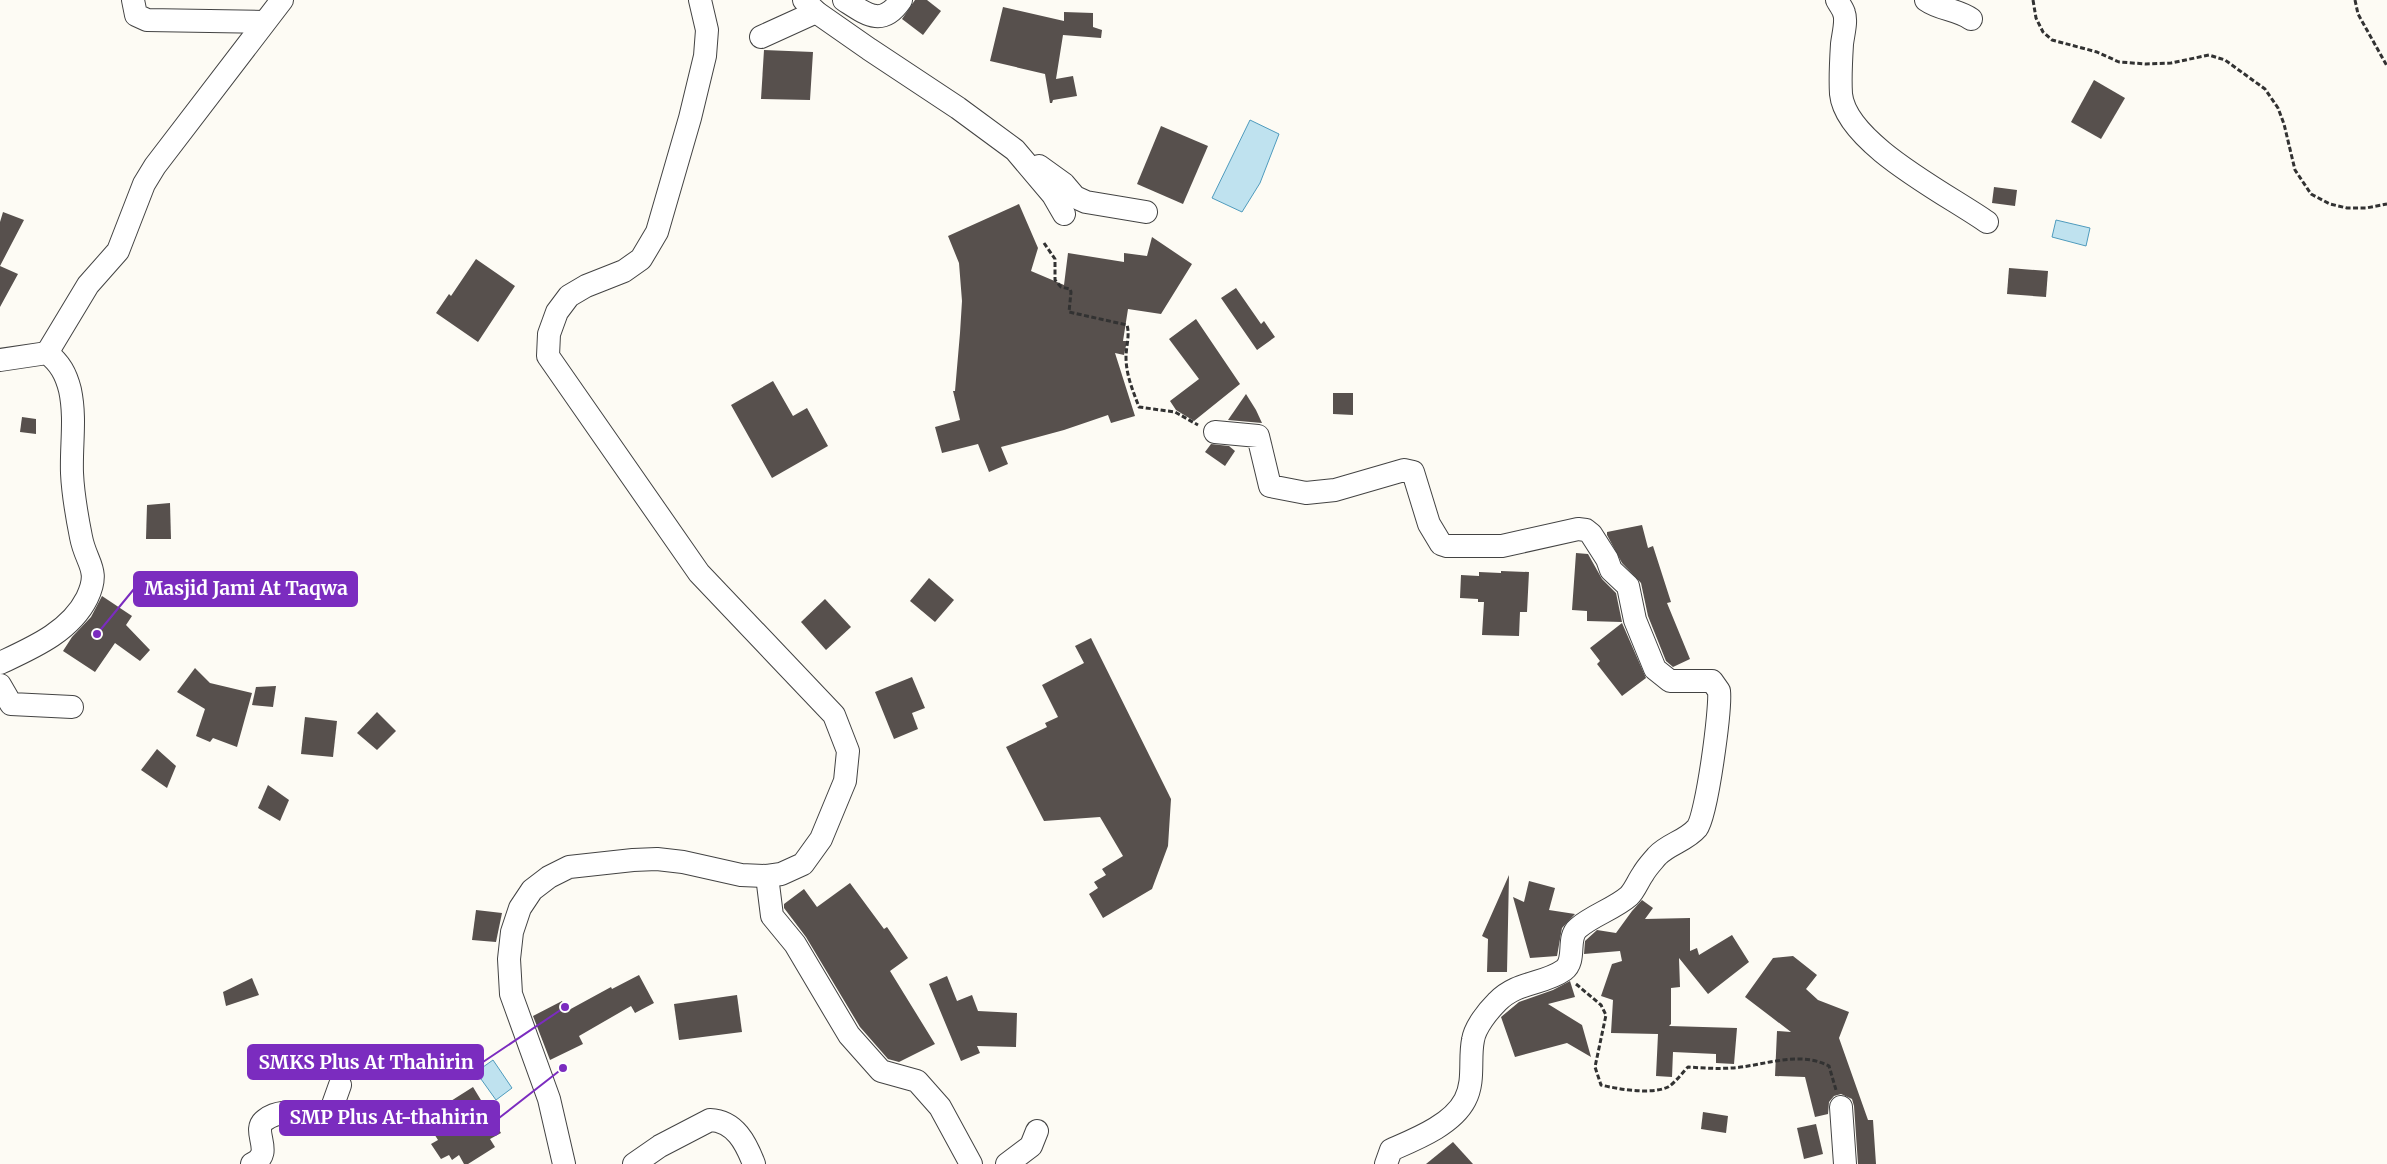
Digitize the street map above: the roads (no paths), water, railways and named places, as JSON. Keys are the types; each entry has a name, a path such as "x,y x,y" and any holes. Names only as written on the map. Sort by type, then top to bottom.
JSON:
{"street":[{"path":"133,0 136,15 146,20 264,22"},
{"path":"47,353 88,285 118,251 144,184 155,166 282,0"},
{"path":"564,1164 549,1099 512,994 509,959 512,932 520,908 532,890 549,877 569,867 633,860 674,861 741,874 767,876 781,874 803,864 822,839 845,781 848,751 834,715 699,572 548,356 549,334 557,312 569,296 586,286 624,271 641,259 657,232 690,118 705,56 707,30 700,0"},
{"path":"844,0 870,16 877,17 884,16 896,7 900,0"},
{"path":"1837,0 1845,14 1842,65 1844,107 1861,133 1920,181 1958,202 1987,222"},
{"path":"1926,0 1940,7 1961,12 1971,19"},
{"path":"761,37 810,6 1064,184 1075,197 1086,202 1146,212"},
{"path":"1015,150 1053,195 1064,214"},
{"path":"0,360 47,353 58,361 65,373 70,389 73,410 72,473 81,539 94,572 87,598 74,617 53,635 0,663"},
{"path":"1215,432 1239,436 1258,436 1270,486 1306,493 1335,490 1404,470 1413,472 1429,524 1441,544 1447,546 1502,546 1578,529 1586,530 1591,534 1607,559 1611,570 1628,586 1635,620 1655,669 1670,681 1712,681 1718,686 1720,697 1710,779 1706,804 1698,827 1688,836 1666,848 1658,855 1644,872 1631,895 1577,929 1572,938 1568,964 1563,970 1542,980 1518,986 1497,1002 1484,1017 1473,1039 1471,1078 1465,1100 1449,1119 1418,1138 1391,1150 1386,1164"},
{"path":"0,685 11,704 72,707"},
{"path":"767,876 772,916 796,944 849,1035 882,1071 918,1081 940,1107 971,1164"},
{"path":"252,1164 259,1161 263,1156 261,1128 264,1120 285,1112 330,1113 340,1085"},
{"path":"1841,1107 1845,1164"},
{"path":"634,1164 669,1141 710,1120 718,1120 736,1130 754,1164"},
{"path":"1007,1164 1031,1146 1037,1131"}],"water":[{"path":"1250,120 1279,134 1260,183 1242,212 1212,198"},
{"path":"2056,220 2090,228 2086,246 2052,237"},
{"path":"493,1060 512,1088 496,1100 476,1072"}],"place":[{"name":"Masjid Jami At Taqwa","path":"97,634"},
{"name":"SMKS Plus At Thahirin","path":"565,1007"},
{"name":"SMP Plus At-thahirin","path":"563,1068"}]}
